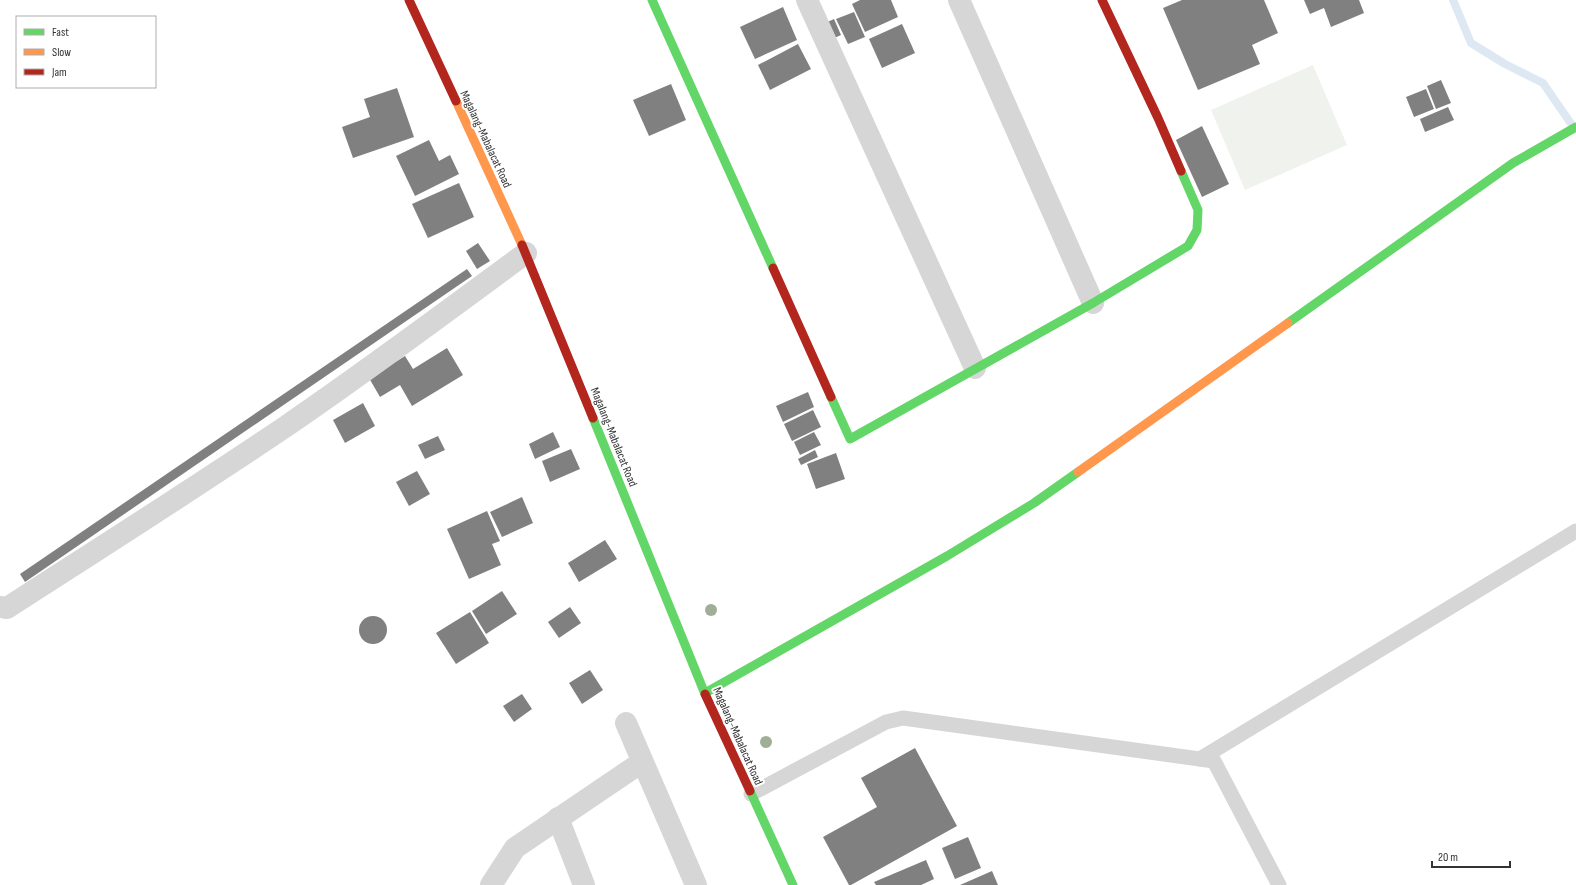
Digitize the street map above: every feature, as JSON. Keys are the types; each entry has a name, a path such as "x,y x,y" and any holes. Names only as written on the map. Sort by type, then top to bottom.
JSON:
{"street":[{"name":"Magalang-Mabalacat Road","path":"409,0 526,253 705,693 793,885"},
{"path":"652,0 850,439 1093,303 1188,246 1197,230 1198,210 1158,118 1102,0"},
{"path":"807,0 975,368"},
{"path":"959,0 1093,303"},
{"path":"705,693 947,556 1034,503 1513,163 1576,127"},
{"path":"0,607 7,608 14,604 284,427 346,384 526,253"},
{"path":"626,723 696,885"},
{"path":"491,885 515,848 642,762"},
{"path":"558,818 584,885"}],"lane":[{"path":"1200,759 1576,531"},
{"path":"751,794 886,722 903,718 1214,761 1279,885"}],"shaded area":[{"path":"1313,65 1347,145 1245,190 1211,110"}],"building":[{"path":"860,0 891,0 898,17 865,32 852,4"},
{"path":"1182,0 1264,0 1278,33 1252,45 1260,64 1198,90 1163,8"},
{"path":"1304,0 1359,0 1364,13 1331,27 1324,8 1310,14"},
{"path":"783,7 797,40 755,59 740,27"},
{"path":"854,12 865,37 848,44 836,19"},
{"path":"834,19 841,35 830,40 823,24"},
{"path":"902,24 915,53 882,68 869,39"},
{"path":"798,44 811,69 770,90 758,65"},
{"path":"1441,80 1451,103 1436,109 1427,86"},
{"path":"671,84 686,120 649,136 633,100"},
{"path":"397,88 414,137 353,158 342,127 370,117 364,99"},
{"path":"1426,89 1434,109 1414,117 1406,97"},
{"path":"1448,107 1454,120 1425,132 1420,119"},
{"path":"1202,126 1229,184 1202,197 1176,140"},
{"path":"429,140 439,161 450,155 459,174 415,196 396,156"},
{"path":"459,183 474,217 428,238 412,204"},
{"path":"478,243 490,261 477,269 466,251"},
{"path":"467,269 472,276 25,582 20,574"},
{"path":"447,348 463,375 412,406 400,385 380,397 369,378 405,356 413,369"},
{"path":"808,392 814,407 783,422 776,406"},
{"path":"363,403 375,426 345,443 333,420"},
{"path":"813,410 821,427 792,441 784,424"},
{"path":"553,432 560,447 535,459 529,444"},
{"path":"814,432 821,445 800,455 794,442"},
{"path":"438,436 445,450 425,459 418,445"},
{"path":"571,449 580,469 550,482 542,461"},
{"path":"815,450 818,457 801,465 798,459"},
{"path":"836,453 845,479 816,489 807,464"},
{"path":"417,471 430,494 409,506 396,482"},
{"path":"522,497 533,523 502,537 490,512"},
{"path":"487,511 500,541 492,544 501,565 469,579 447,529"},
{"path":"605,540 617,559 579,582 568,563"},
{"path":"502,591 517,614 486,634 472,611"},
{"path":"570,607 581,623 559,638 548,622"},
{"path":"470,612 489,643 456,664 436,633"},
{"path":"373,616 383,620 387,630 383,640 373,644 363,640 359,630 363,620"},
{"path":"590,670 603,690 582,704 569,683"},
{"path":"522,694 532,709 514,722 503,706"},
{"path":"915,748 957,826 849,885 823,837 877,807 861,778"},
{"path":"968,837 981,868 955,879 942,848"},
{"path":"926,860 934,879 921,885 876,885 874,882"},
{"path":"992,871 998,885 960,885"}],"waterway":[{"path":"1453,0 1471,43 1505,64 1543,83 1574,128"}],"traffic: fast":[{"path":"652,0 773,268"},
{"path":"1288,323 1513,163 1576,127"},
{"path":"831,397 850,439 1093,303 1188,246 1197,230 1198,210 1181,171"},
{"path":"593,418 705,694"},
{"path":"705,693 947,556 1034,503 1078,472"},
{"path":"750,791 793,885"}],"traffic: slow":[{"path":"456,101 522,245"},
{"path":"1078,472 1288,323"}],"traffic: jam":[{"path":"409,0 456,101"},
{"path":"1102,0 1158,118 1181,171"},
{"path":"522,245 593,418"},
{"path":"773,268 831,397"},
{"path":"705,694 750,791"}]}
